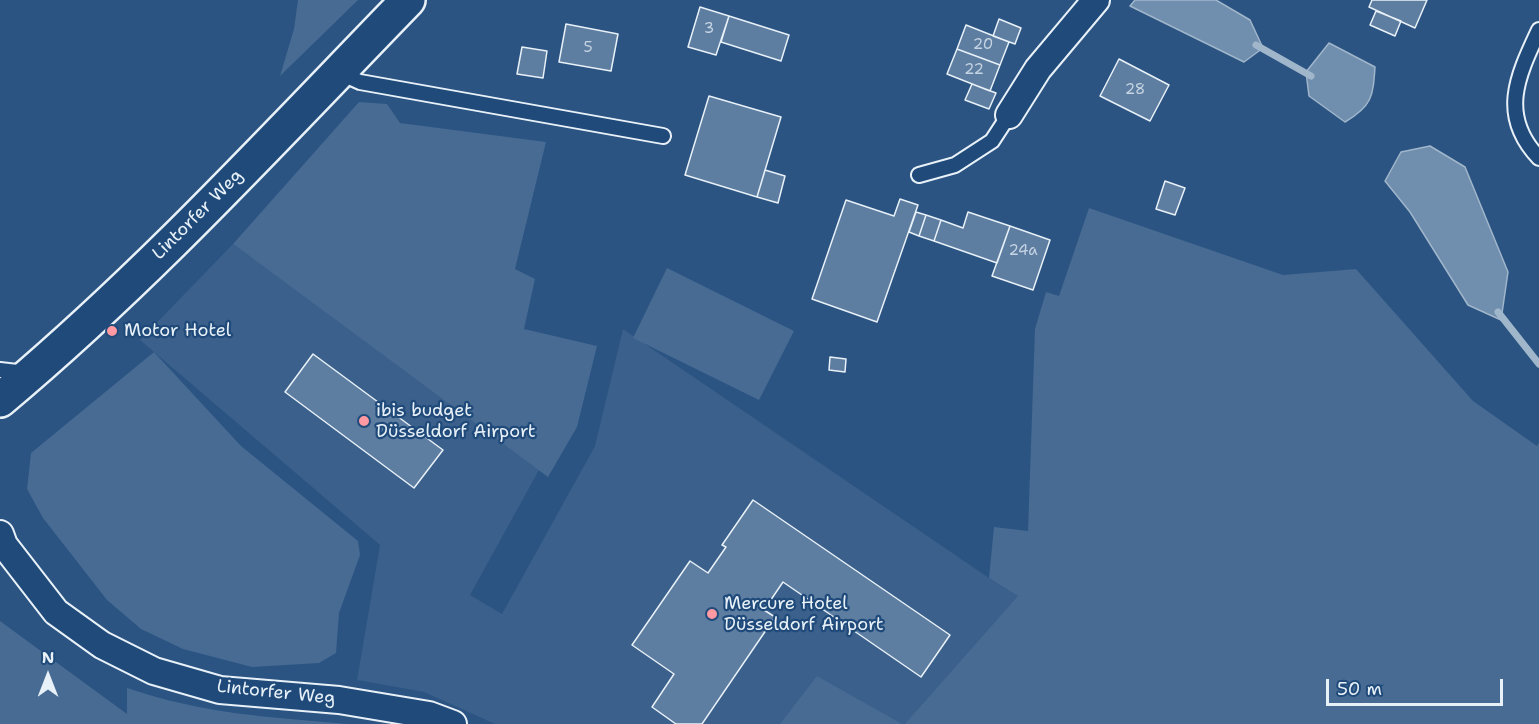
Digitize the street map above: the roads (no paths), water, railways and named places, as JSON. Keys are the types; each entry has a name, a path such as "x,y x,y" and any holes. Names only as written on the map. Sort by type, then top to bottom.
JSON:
{"main road":[{"name":"Lintorfer Weg","path":"0,400 15,372 138,275 408,0"}],"street":[{"path":"1009,115 1038,69 1096,0"},
{"name":"Lintorfer Weg","path":"1,540 56,612 102,645 154,671 220,690 339,700 429,715 453,724"}],"lane":[{"path":"1539,30 1521,69 1513,104 1522,131 1539,158"},
{"path":"338,72 360,82 663,136"},
{"path":"919,175 955,165 992,141 1009,115"}],"waterway":[{"path":"1256,45 1311,76"},
{"path":"1498,312 1539,364"}],"place":[{"name":"Motor Hotel","path":"112,331"},
{"name":"ibis budget Düsseldorf Airport","path":"364,421"},
{"name":"Mercure Hotel Düsseldorf Airport","path":"712,614"}]}
